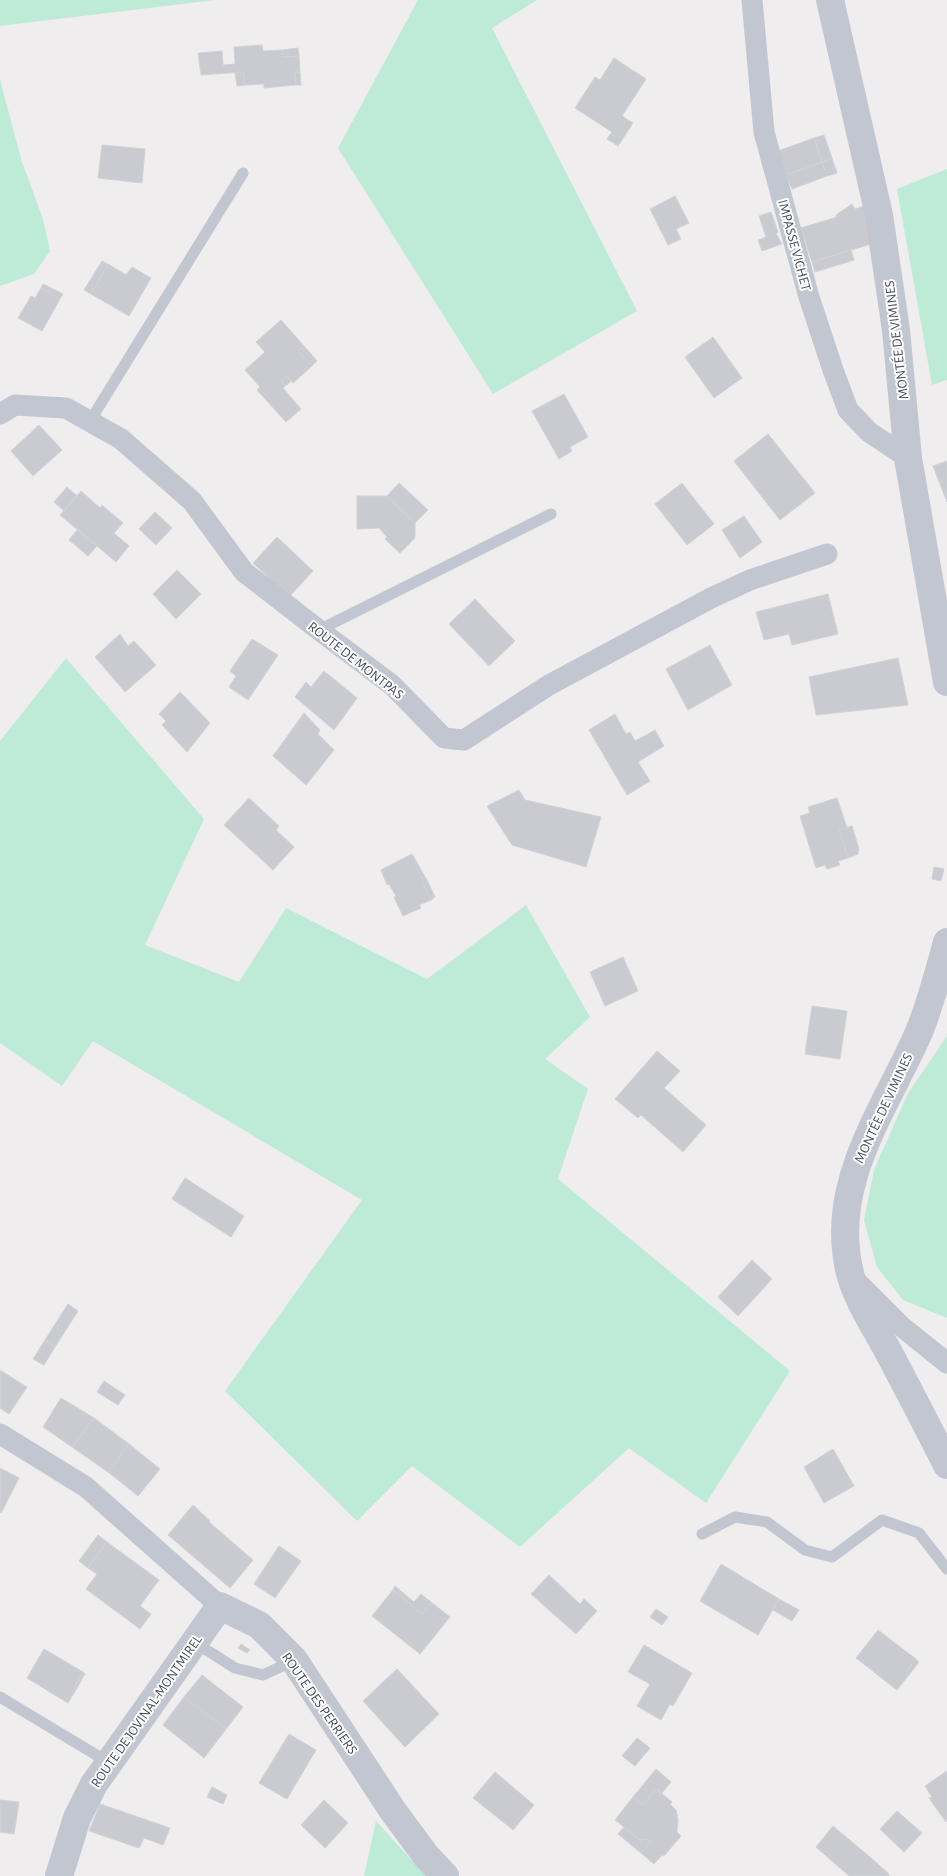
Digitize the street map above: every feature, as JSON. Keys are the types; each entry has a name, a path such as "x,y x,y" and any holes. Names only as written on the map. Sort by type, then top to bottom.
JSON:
{"street":[{"name":"IMPASSE VICHET","path":"752,0 764,132 809,297 832,370 848,410 869,432 908,458"},
{"name":"MONTÉE DE VIMINES","path":"830,0 879,215 896,330 908,458 947,682"},
{"name":"ROUTE DE MONTPAS","path":"0,414 15,405 66,408 121,439 192,501 244,572 392,685 444,738 464,740 549,685 711,598 750,580 827,554"},
{"name":"MONTÉE DE VIMINES","path":"947,942 931,1000 918,1032 856,1164 847,1201 845,1232 846,1252 851,1277 861,1302 923,1416 947,1465"},
{"path":"851,1277 901,1326 947,1363"},
{"name":"ROUTE DES PERRIERS","path":"0,1434 86,1487 220,1606 259,1625 294,1660 393,1811 445,1876"},
{"name":"ROUTE DE JOVINAL-MONTMIREL","path":"59,1876 78,1818 94,1784 220,1606"}],"lane":[{"path":"90,421 243,173"},
{"path":"318,630 551,514"},
{"path":"702,1534 735,1517 767,1522 806,1550 832,1557 882,1520 919,1533 947,1569"},
{"path":"194,1642 235,1668 263,1674 294,1660"},
{"path":"0,1697 108,1762"}],"green space":[{"path":"0,0 215,0 0,26"},
{"path":"418,0 537,0 492,28 637,311 493,394 338,148"},
{"path":"0,80 22,162 43,219 50,251 34,274 0,286"},
{"path":"947,169 947,380 932,385 897,189"},
{"path":"66,658 204,819 145,945 239,982 286,908 427,979 526,905 590,1017 545,1059 588,1089 558,1179 790,1371 706,1503 629,1448 520,1547 412,1466 357,1521 225,1391 362,1200 93,1041 62,1086 0,1043 0,741"},
{"path":"947,1036 947,1318 903,1300 877,1267 864,1220 874,1170 908,1093"},
{"path":"376,1821 426,1876 364,1876"}],"building":[{"path":"262,45 263,51 282,50 283,57 299,56 300,72 295,72 296,85 264,88 264,84 245,85 243,72 201,75 198,53 222,51 223,65 235,64 234,47"},
{"path":"298,48 299,56 283,57 282,50"},
{"path":"614,58 646,79 622,116 633,123 618,146 607,139 612,132 575,108 595,77 600,80"},
{"path":"243,72 245,85 237,86 235,73"},
{"path":"295,72 300,72 301,85 296,85"},
{"path":"824,135 832,158 822,162 814,138"},
{"path":"814,138 822,162 786,175 778,151"},
{"path":"102,145 145,149 142,183 98,178"},
{"path":"832,158 837,173 827,176 822,162"},
{"path":"822,162 827,176 792,189 786,175"},
{"path":"675,196 689,223 676,229 681,239 668,245 650,209"},
{"path":"852,204 855,209 864,206 871,244 812,262 801,228 837,217 836,215"},
{"path":"771,212 778,232 776,234 782,244 762,251 758,240 766,237 759,216"},
{"path":"851,250 854,260 815,272 812,262"},
{"path":"102,261 108,264 91,294 84,290"},
{"path":"108,264 126,275 132,267 151,278 129,316 91,294"},
{"path":"43,284 63,294 60,299 41,288"},
{"path":"41,288 60,299 42,331 18,318 31,296 35,298"},
{"path":"281,320 304,346 298,351 312,366 293,383 287,375 281,381 285,386 283,388 301,409 286,422 257,390 260,387 245,370 265,352 256,342"},
{"path":"713,337 742,378 714,398 685,357"},
{"path":"304,346 317,361 312,366 298,351"},
{"path":"287,375 291,381 285,386 281,381"},
{"path":"564,394 588,437 570,447 572,451 559,459 532,411"},
{"path":"39,425 62,450 33,476 11,451"},
{"path":"768,434 815,493 780,520 734,461"},
{"path":"947,461 947,502 933,466"},
{"path":"399,483 428,510 415,523 387,496"},
{"path":"682,483 714,524 687,545 655,504"},
{"path":"67,487 77,496 64,511 54,502"},
{"path":"81,491 100,508 102,505 123,523 114,533 129,546 116,562 60,515"},
{"path":"357,496 387,496 415,523 415,538 400,553 385,539 387,537 379,528 357,529"},
{"path":"155,512 172,528 156,545 139,529"},
{"path":"744,516 762,542 740,558 722,530"},
{"path":"77,530 97,546 88,556 69,540"},
{"path":"277,537 313,571 289,597 253,563"},
{"path":"177,570 201,594 176,619 153,594"},
{"path":"828,594 838,634 792,645 789,634 764,640 756,612"},
{"path":"475,599 515,641 489,666 449,624"},
{"path":"120,634 128,646 134,641 156,665 125,692 95,657"},
{"path":"252,639 278,655 248,700 229,687 236,676 230,671"},
{"path":"710,645 732,685 688,710 666,669"},
{"path":"898,658 908,705 816,715 809,677"},
{"path":"324,671 357,698 334,730 295,697 306,682 311,687"},
{"path":"180,692 210,723 187,752 162,725 166,721 159,714"},
{"path":"304,713 320,730 318,734 334,750 306,785 273,756"},
{"path":"615,714 626,734 630,732 635,741 655,730 664,746 638,762 650,781 627,795 589,730"},
{"path":"519,790 525,800 601,817 586,867 512,845 487,806"},
{"path":"249,798 279,826 276,830 294,847 273,870 224,825"},
{"path":"837,798 847,828 839,830 848,858 838,861 840,865 827,869 825,865 816,868 800,816 810,813 808,807"},
{"path":"852,826 859,849 858,854 848,858 839,830"},
{"path":"412,854 428,882 423,885 431,900 419,905 421,908 403,916 394,897 396,896 389,884 387,885 381,870"},
{"path":"934,867 944,869 941,881 932,879"},
{"path":"428,882 435,897 431,900 423,885"},
{"path":"623,957 638,991 605,1006 590,972"},
{"path":"812,1006 847,1011 840,1059 805,1054"},
{"path":"657,1051 680,1071 664,1088 706,1125 683,1152 641,1115 638,1118 615,1099"},
{"path":"185,1178 244,1216 231,1237 172,1199"},
{"path":"752,1260 772,1279 738,1316 718,1297"},
{"path":"68,1304 78,1311 55,1347 45,1340"},
{"path":"45,1340 55,1347 44,1365 33,1359"},
{"path":"0,1370 27,1387 9,1414 0,1408"},
{"path":"104,1381 125,1395 118,1405 97,1392"},
{"path":"61,1398 94,1418 72,1447 43,1427"},
{"path":"94,1418 129,1444 108,1472 72,1447"},
{"path":"129,1444 160,1469 138,1496 108,1472"},
{"path":"833,1449 854,1486 824,1503 804,1467"},
{"path":"0,1468 19,1478 1,1513 0,1512"},
{"path":"193,1505 209,1522 253,1560 230,1588 168,1535"},
{"path":"98,1535 107,1542 88,1568 79,1561"},
{"path":"107,1542 159,1580 140,1606 151,1614 140,1629 86,1589 97,1574 88,1568"},
{"path":"279,1546 301,1561 275,1598 254,1584"},
{"path":"721,1564 779,1599 758,1635 700,1601"},
{"path":"549,1575 580,1604 584,1599 597,1611 576,1634 531,1594"},
{"path":"395,1586 414,1602 421,1594 431,1602 422,1614 393,1590"},
{"path":"393,1590 422,1614 431,1602 450,1617 420,1654 372,1616"},
{"path":"779,1599 799,1610 792,1621 773,1610"},
{"path":"656,1609 668,1617 662,1625 650,1617"},
{"path":"878,1630 916,1659 907,1670 908,1676 897,1690 856,1658"},
{"path":"241,1644 250,1650 247,1653 238,1648"},
{"path":"644,1645 692,1673 673,1706 670,1704 661,1720 637,1706 650,1684 628,1672"},
{"path":"44,1649 83,1672 74,1687 77,1688 68,1703 27,1678"},
{"path":"916,1659 919,1662 908,1676 907,1670"},
{"path":"397,1669 439,1714 405,1747 363,1701"},
{"path":"83,1672 85,1674 77,1688 74,1687"},
{"path":"202,1675 243,1707 226,1729 184,1697"},
{"path":"184,1697 226,1729 204,1758 163,1725"},
{"path":"289,1734 316,1750 287,1799 259,1783"},
{"path":"637,1738 650,1748 635,1766 622,1756"},
{"path":"656,1769 671,1782 662,1793 656,1789 643,1805 633,1797"},
{"path":"947,1771 946,1822 929,1798 932,1797 925,1786"},
{"path":"495,1772 534,1805 513,1830 473,1798"},
{"path":"212,1787 227,1795 223,1804 207,1797"},
{"path":"656,1789 672,1802 670,1804 676,1810 678,1820 677,1832 681,1836 664,1856 662,1855 654,1864 641,1853 651,1841 648,1839 640,1840 615,1820 633,1797 643,1805"},
{"path":"0,1800 19,1802 14,1834 0,1832"},
{"path":"324,1800 348,1823 325,1848 301,1825"},
{"path":"100,1804 170,1828 163,1845 144,1838 139,1848 89,1831"},
{"path":"897,1811 922,1833 904,1852 880,1829"},
{"path":"833,1826 889,1874 888,1876 849,1876 816,1847"},
{"path":"624,1827 640,1840 648,1839 651,1841 641,1853 618,1834"}]}
